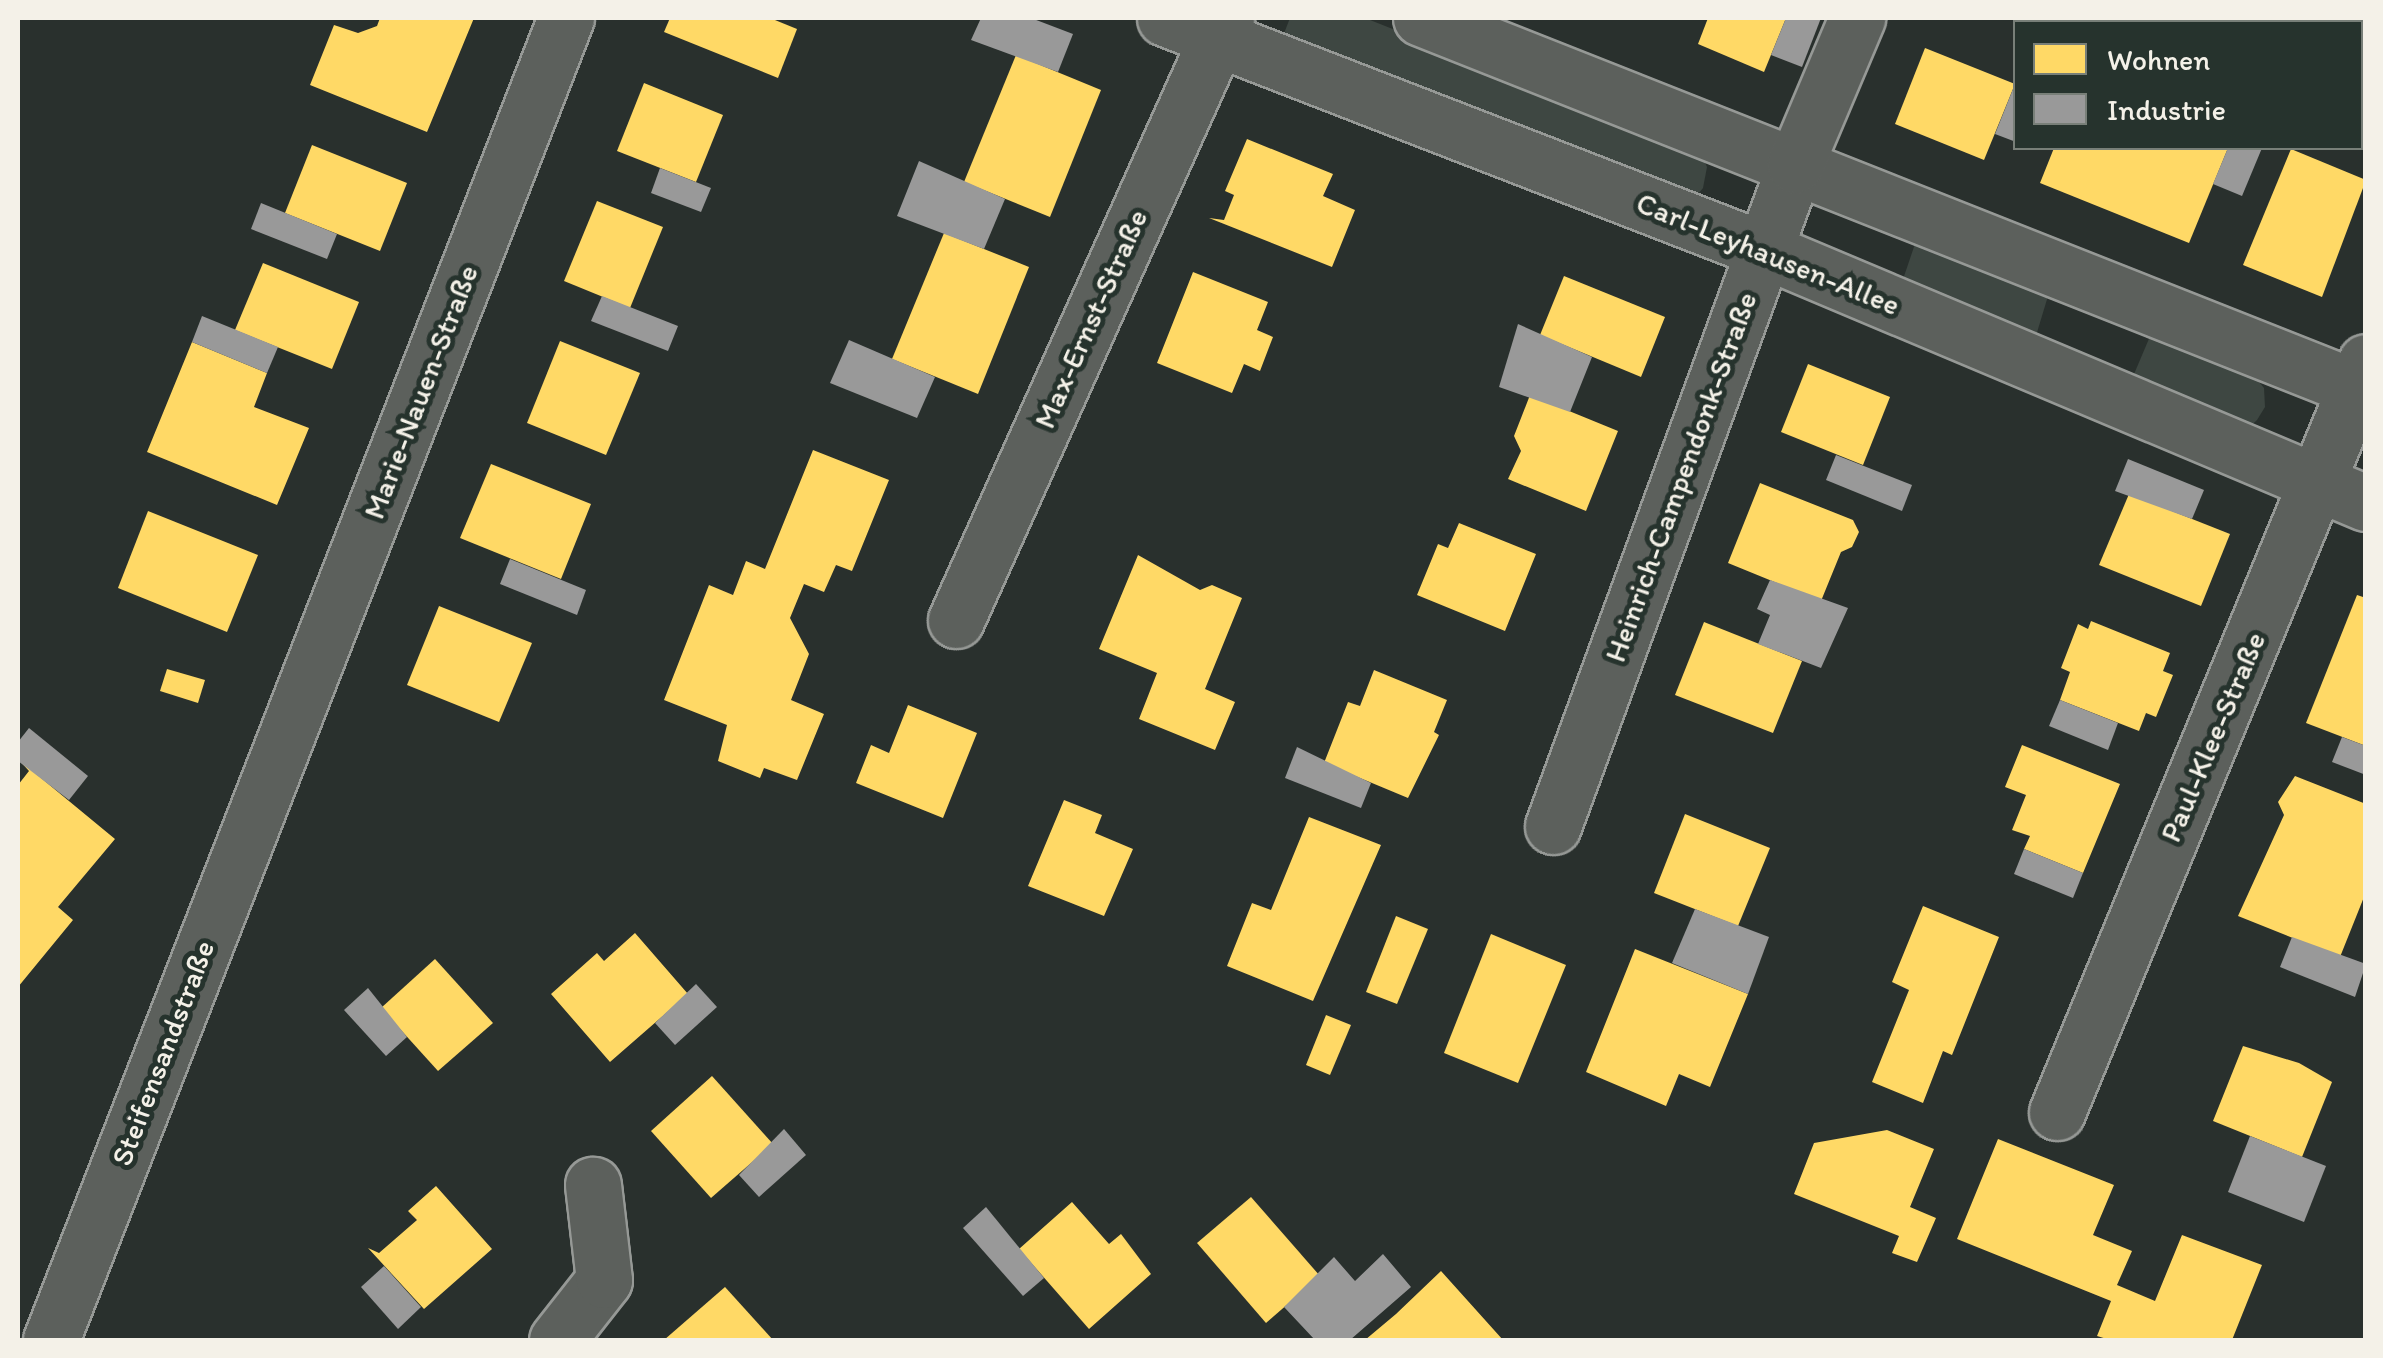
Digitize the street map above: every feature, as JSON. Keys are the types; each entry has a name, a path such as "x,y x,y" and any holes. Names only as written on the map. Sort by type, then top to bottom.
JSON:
{"street":[{"name":"Marie-Nauen-Straße","path":"276,766 566,18"},
{"name":"Carl-Leyhausen-Allee","path":"1164,18 1222,28 2342,493"},
{"path":"1421,18 2362,381"},
{"name":"Heinrich-Campendonk-Straße","path":"1553,826 1794,165 1857,18"},
{"name":"Max-Ernst-Straße","path":"956,620 1222,28"},
{"name":"Paul-Klee-Straße","path":"2057,1112 2342,493 2362,381"},
{"name":"Steifensandstraße","path":"51,1340 276,766"},
{"path":"557,1340 604,1280 593,1185"}],"shaded area":[{"path":"1290,18 1365,18 1700,151 1707,167 1703,188 1689,205 1283,36"},
{"path":"1916,241 2048,296 2032,349 1898,294"},
{"path":"2151,334 2256,378 2264,388 2265,407 2257,420 2243,433 2126,393"}],"building: Wohnen":[{"path":"380,18 474,18 427,132 310,85 334,25 358,33 377,26"},
{"path":"670,18 770,18 797,29 778,78 664,32"},
{"path":"1708,18 1786,18 1764,72 1698,44"},
{"path":"1925,48 2013,83 1984,160 1895,124"},
{"path":"1016,55 1101,90 1050,217 964,182"},
{"path":"644,83 723,115 696,182 617,151"},
{"path":"1247,139 1333,174 1323,196 1355,210 1332,267 1209,218 1224,220 1234,195 1225,191"},
{"path":"312,145 407,183 380,251 285,213"},
{"path":"2053,150 2227,150 2189,243 2040,183"},
{"path":"2291,150 2366,180 2322,297 2243,265"},
{"path":"597,201 663,227 630,308 564,281"},
{"path":"944,233 1029,267 978,394 892,359"},
{"path":"263,263 359,302 332,369 235,330"},
{"path":"1193,272 1268,302 1257,330 1273,337 1260,371 1244,364 1232,393 1157,363"},
{"path":"1564,276 1665,317 1641,377 1540,335"},
{"path":"560,341 640,373 606,455 527,423"},
{"path":"192,342 267,373 254,407 309,428 277,505 147,452"},
{"path":"1808,364 1890,397 1863,465 1781,432"},
{"path":"1530,395 1618,431 1586,511 1508,479 1521,451 1514,436"},
{"path":"813,450 889,480 852,571 836,565 824,592 804,584 790,618 809,654 791,700 824,714 797,780 764,768 760,778 718,761 727,725 664,700 709,585 733,595 746,561 765,569"},
{"path":"491,464 591,504 561,579 460,538"},
{"path":"1760,483 1853,520 1859,532 1852,547 1841,552 1821,601 1728,563"},
{"path":"2129,494 2230,534 2201,606 2099,565"},
{"path":"148,511 258,555 227,632 118,588"},
{"path":"1459,523 1536,554 1505,631 1417,595 1438,544 1448,548"},
{"path":"1138,555 1200,590 1212,585 1242,598 1205,689 1235,702 1215,750 1139,719 1157,673 1099,649"},
{"path":"2357,595 2366,598 2366,746 2306,723"},
{"path":"439,606 532,643 499,722 407,685"},
{"path":"2091,621 2170,653 2163,671 2173,675 2156,717 2146,713 2139,731 2060,700 2070,672 2061,668 2078,624 2088,629"},
{"path":"1704,622 1802,661 1773,733 1675,695"},
{"path":"167,669 205,680 198,703 160,691"},
{"path":"1374,670 1447,700 1434,732 1439,735 1408,798 1324,763 1348,702 1360,706"},
{"path":"908,705 977,733 943,818 856,783 871,745 889,753"},
{"path":"2022,745 2120,784 2083,873 2024,849 2030,836 2012,830 2026,795 2005,787"},
{"path":"18,759 115,839 58,907 73,920 18,987 18,785 29,771"},
{"path":"2295,776 2366,804 2366,892 2340,957 2238,916 2284,815 2278,802"},
{"path":"1064,800 1102,815 1095,833 1133,849 1104,916 1028,886"},
{"path":"1685,814 1770,848 1738,926 1654,893"},
{"path":"1309,817 1381,845 1313,1001 1227,966 1252,903 1271,910"},
{"path":"1923,906 1999,937 1952,1055 1943,1051 1923,1103 1872,1082 1909,990 1892,982"},
{"path":"1396,916 1428,929 1397,1004 1366,992"},
{"path":"635,933 688,994 610,1062 551,994 597,953 604,961"},
{"path":"1491,934 1566,965 1518,1083 1444,1053"},
{"path":"1635,949 1748,994 1710,1087 1679,1074 1666,1106 1586,1072"},
{"path":"435,959 493,1023 438,1071 381,1008"},
{"path":"1326,1015 1351,1025 1330,1075 1306,1065"},
{"path":"2243,1046 2299,1063 2332,1082 2302,1157 2213,1121"},
{"path":"712,1076 773,1144 711,1198 651,1131"},
{"path":"1887,1130 1934,1149 1910,1207 1936,1218 1917,1262 1892,1253 1899,1236 1794,1194 1814,1143"},
{"path":"1998,1139 2114,1185 2093,1235 2132,1251 2117,1285 2155,1301 2182,1235 2262,1265 2232,1340 2110,1340 2097,1336 2111,1301 1957,1239"},
{"path":"436,1186 492,1249 424,1309 368,1248 379,1253 417,1220 408,1211"},
{"path":"1251,1197 1320,1276 1266,1323 1197,1243"},
{"path":"1072,1202 1109,1244 1121,1234 1151,1274 1089,1329 1019,1249"},
{"path":"1441,1271 1503,1340 1365,1340 1396,1314"},
{"path":"725,1287 773,1340 664,1340"}],"building: Industrie":[{"path":"981,18 1031,18 1073,34 1058,72 971,40"},
{"path":"1786,18 1821,18 1802,67 1771,55"},
{"path":"2013,89 2013,141 1995,134"},
{"path":"2227,150 2261,150 2242,196 2213,184"},
{"path":"919,161 1005,199 984,249 897,216"},
{"path":"660,168 711,188 701,212 651,193"},
{"path":"261,203 337,234 327,259 251,229"},
{"path":"602,296 678,326 668,351 591,321"},
{"path":"202,316 278,347 267,373 192,342"},
{"path":"1518,324 1592,357 1570,412 1499,387"},
{"path":"849,340 935,377 917,418 830,383"},
{"path":"1836,455 1912,485 1902,511 1826,480"},
{"path":"2128,459 2204,490 2192,519 2115,491"},
{"path":"510,559 586,590 577,615 500,584"},
{"path":"1770,580 1848,608 1821,668 1758,644 1770,615 1757,609"},
{"path":"2060,700 2118,723 2108,750 2049,726"},
{"path":"29,728 88,776 69,800 18,761 18,742"},
{"path":"2342,737 2366,746 2366,775 2332,762"},
{"path":"1297,747 1371,783 1361,808 1285,778"},
{"path":"2024,849 2083,873 2073,898 2014,874"},
{"path":"1695,909 1769,937 1748,994 1672,963"},
{"path":"2292,937 2366,964 2355,997 2280,967"},
{"path":"696,984 717,1007 675,1045 655,1023"},
{"path":"368,988 407,1037 386,1056 344,1010"},
{"path":"784,1129 806,1155 759,1197 739,1175"},
{"path":"2250,1136 2326,1166 2304,1222 2228,1192"},
{"path":"986,1207 1044,1278 1023,1296 963,1228"},
{"path":"1383,1254 1411,1287 1350,1340 1315,1340 1284,1307 1334,1257 1355,1281"},
{"path":"384,1266 421,1307 398,1329 361,1287"}]}
